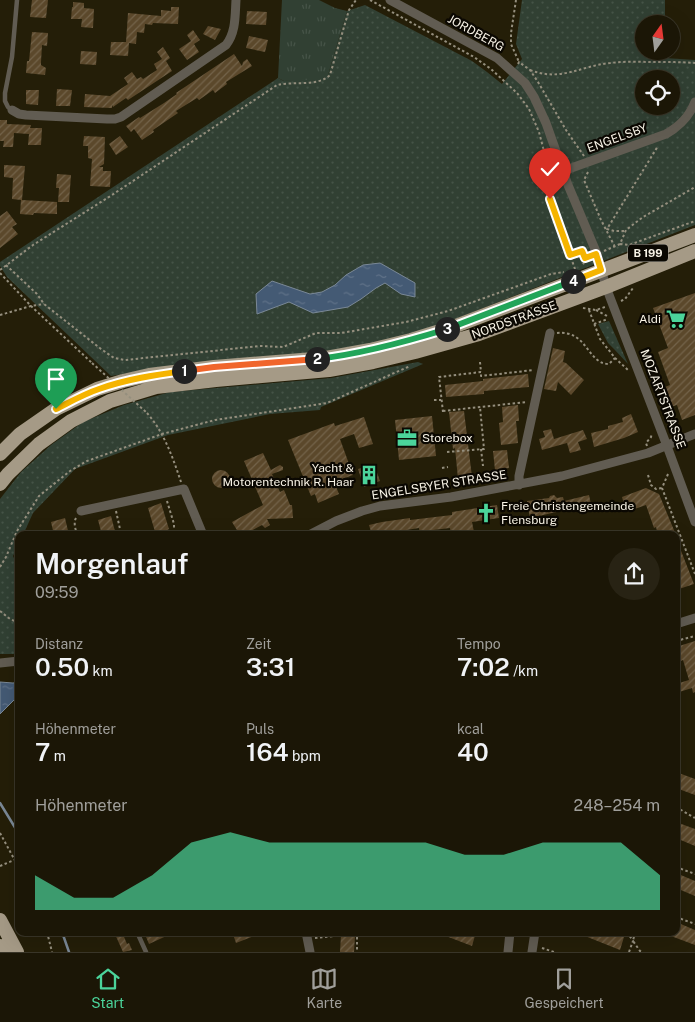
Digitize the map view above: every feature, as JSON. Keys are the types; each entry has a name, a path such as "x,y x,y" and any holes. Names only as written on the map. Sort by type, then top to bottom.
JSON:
{"main road":[{"name":"NORDSTRASSE","path":"0,454 20,434 56,409 97,389 149,375 214,367 326,358 411,340 453,327 695,235"},
{"name":"NORDSTRASSE","path":"0,484 40,444 71,421 110,401 156,387 329,370 407,354 479,334 695,251"},
{"path":"0,920 17,952"},
{"path":"0,946 3,952"}],"street":[{"path":"12,110 26,115 107,119 121,117 226,45 234,30 236,0"},
{"name":"JORDBERG","path":"390,0 497,58 525,82 546,123 601,270"},
{"name":"ENGELSBY","path":"563,171 666,134 677,128 686,119 695,102"},
{"name":"MOZARTSTRASSE","path":"601,270 695,522"},
{"name":"ENGELSBYER STRASSE","path":"520,485 519,476 550,333"},
{"name":"ENGELSBYER STRASSE","path":"317,531 348,516 380,506 452,497 562,476 668,446 695,434"},
{"path":"81,511 184,489 201,531"},
{"path":"680,623 695,618"},
{"path":"0,664 15,662"},
{"path":"307,936 310,952"},
{"path":"508,952 510,936"},
{"path":"532,952 534,936"}],"lane":[{"path":"12,110 5,101 5,93 12,57 17,0"},
{"path":"139,936 146,952"}],"path":[{"path":"184,489 156,423 31,306 0,271 33,245 112,195 277,85 325,80 330,75 349,10 356,0"},
{"path":"370,0 474,57 491,69 517,94 529,109 545,155 550,199 575,269"},
{"path":"516,0 511,44 519,62 540,74 566,74 613,63 695,63"},
{"path":"512,71 519,62"},
{"path":"530,70 583,153 587,162 588,172 584,180 601,220 616,247"},
{"path":"607,229 666,134"},
{"path":"585,258 616,247 620,244 626,230 643,216 695,187"},
{"path":"620,244 629,246 695,221"},
{"path":"607,229 614,231 626,230"},
{"path":"570,255 582,251 585,258 582,266 571,272"},
{"path":"6,265 37,294 44,304 114,358 125,360 260,346 283,347 316,333 341,333 406,322 448,312 551,274 564,272"},
{"path":"0,315 44,304"},
{"path":"589,310 600,339 630,373"},
{"path":"594,324 607,320"},
{"path":"550,333 565,332 573,335 602,364 609,364 615,358"},
{"path":"480,362 481,376 542,370"},
{"path":"481,372 438,377 443,411 535,403"},
{"path":"17,531 39,496 70,471 87,461 162,434 215,420 326,403 362,386"},
{"path":"434,400 441,400"},
{"path":"446,452 484,449 480,407"},
{"path":"648,452 646,443 652,437 652,431"},
{"path":"481,449 483,466"},
{"path":"674,462 662,488 678,531"},
{"path":"442,468 448,467"},
{"path":"648,475 651,486 662,488"},
{"path":"164,493 174,524 174,531"},
{"path":"114,504 121,531"},
{"path":"76,531 75,520 81,511"},
{"path":"680,535 695,574"},
{"path":"0,568 15,536"},
{"path":"0,611 15,621"},
{"path":"680,640 695,636"},
{"path":"680,809 695,818"},
{"path":"0,833 15,859 0,866"},
{"path":"680,868 695,874"},
{"path":"680,918 695,924"},
{"path":"48,936 52,952"},
{"path":"307,936 335,936"},
{"path":"357,936 357,952"},
{"path":"630,936 640,952"},
{"path":"629,952 634,936"}],"green space":[{"path":"282,0 319,0 335,8 347,11 328,75 322,79 284,81 278,78"},
{"path":"522,0 665,0 665,15 635,15 635,60 695,60 695,225 445,323 380,343 311,354 193,363 111,376 7,277 0,266 0,262 278,78 284,81 328,75 347,11 365,5 472,61 502,84 522,59 516,44"},
{"path":"609,321 628,364 608,343 598,324"},
{"path":"418,362 423,364 321,407 320,410 270,414 168,435 75,469 33,513 25,531 15,531 15,552 13,556 15,561 15,654 0,654 0,499 21,472 51,445 83,422 124,405 170,392 331,378"}],"water":[{"path":"380,263 415,283 415,297 401,294 385,283 348,307 313,313 289,302 257,314 256,294 272,281 310,294 322,292 363,265"},
{"path":"0,682 15,683 15,699 0,714"}],"building":[{"path":"32,0 48,0 46,18 30,17"},
{"path":"73,2 84,3 84,8 94,9 93,28 81,27 82,19 71,19"},
{"path":"171,7 179,7 178,24 145,24 144,33 137,32 136,44 129,43 128,56 110,55 111,42 126,42 128,13 161,16 161,10 171,11"},
{"path":"247,11 267,12 266,25 246,24"},
{"path":"208,26 221,29 215,40 203,34"},
{"path":"193,30 200,40 194,44 199,52 187,60 179,49 191,41 187,35"},
{"path":"32,32 48,33 47,46 42,45 41,65 46,68 45,75 26,73"},
{"path":"249,36 268,40 265,52 246,48"},
{"path":"163,47 170,58 166,61 172,71 128,100 126,98 113,107 112,105 112,108 84,107 85,94 110,96 128,84 124,78 132,72 137,79 141,77 143,79 157,70 154,64 162,59 157,52"},
{"path":"81,51 97,52 96,65 80,64"},
{"path":"234,54 242,66 243,62 247,59 252,66 226,82 227,84 215,93 213,90 199,100 197,98 176,111 178,113 142,140 134,129 131,132 126,126 164,103"},
{"path":"57,89 72,90 70,106 56,106"},
{"path":"26,90 39,90 38,105 26,104"},
{"path":"0,120 7,120 7,124 31,125 30,128 42,128 41,145 28,145 29,134 14,133 13,147 3,147 4,141 0,141"},
{"path":"84,136 105,137 104,164 99,167 103,167 103,171 111,171 110,187 90,186 92,159 88,158 88,146 83,146"},
{"path":"120,136 128,147 116,155 109,144"},
{"path":"4,165 25,166 22,200 57,202 57,214 20,214 21,200 12,199 13,178 4,177"},
{"path":"57,174 71,175 69,202 58,202"},
{"path":"7,211 17,224 12,227 18,234 0,248 0,216"},
{"path":"695,293 695,415 682,420 677,405 667,408 660,389 670,385 658,352 668,348 653,308"},
{"path":"553,348 565,351 563,362 584,380 571,395 558,382 556,391 544,389"},
{"path":"528,374 529,387 484,391 484,394 446,397 445,385"},
{"path":"518,405 519,421 516,421 518,443 501,445 499,423 503,422 502,407"},
{"path":"464,411 472,477 458,479 449,412"},
{"path":"631,414 638,432 594,447 591,433 608,429 608,426 623,422 622,418"},
{"path":"432,416 436,456 399,460 395,420"},
{"path":"364,417 373,444 359,448 354,434 340,439 353,475 334,482 339,494 318,503 315,494 311,496 288,440 334,423 335,426"},
{"path":"551,429 554,439 583,430 587,439 578,442 581,450 570,453 567,443 542,450 539,439 545,437 543,431"},
{"path":"507,450 509,468 495,470 493,451"},
{"path":"263,453 271,470 280,465 283,467 283,470 272,474 280,492 284,490 290,505 292,505 293,518 267,519 270,525 265,528 262,525 251,531 238,531 232,522 263,505 244,461"},
{"name":"Yacht & Motorentechnik R. Haar","path":"374,464 380,481 364,487 358,469"},
{"path":"217,470 225,470 230,475 228,486 217,488 212,483 212,475"},
{"path":"646,488 659,494 674,531 657,531 656,527 654,528 646,505 626,512 622,497"},
{"path":"554,495 557,498 563,497 564,501 589,495 591,504 530,518 527,501 549,498"},
{"path":"161,503 169,529 167,531 155,531 148,508"},
{"path":"497,505 499,518 472,522 474,531 450,531 450,528 419,531 419,528 400,531 371,531 369,525 410,518 410,520 452,515 452,512"},
{"path":"111,516 115,531 101,531 98,520"},
{"path":"65,518 68,531 53,531 51,522"},
{"path":"680,548 694,584 680,589"},
{"path":"695,641 695,692 693,693 692,688 680,692 680,683 689,680 683,660 680,661 680,646"},
{"path":"680,773 695,779 695,795 680,789"},
{"path":"680,823 695,829 695,846 680,840"},
{"path":"680,875 695,881 695,896 680,890"},
{"path":"680,924 695,930 695,945 671,936 680,936"},
{"path":"116,936 124,936 132,950 123,952"},
{"path":"146,936 166,936 149,944"},
{"path":"234,936 254,936 236,943"},
{"path":"341,936 355,936 354,952 340,952"},
{"path":"446,936 475,936 472,946"},
{"path":"585,936 622,936 624,937 620,950"}],"waterway":[{"path":"0,803 15,827"},
{"path":"63,936 69,952"}],"place":[{"name":"Aldi","path":"676,319"},
{"name":"Storebox","path":"407,438"},
{"name":"Yacht & Motorentechnik R. Haar","path":"369,475"},
{"name":"Freie Christengemeinde Flensburg","path":"486,513"}],"route":[{"path":"56,409 97,389 149,375 214,367 326,358 411,340 453,327 601,270 596,254 585,258 582,251 570,255 550,199"}]}
